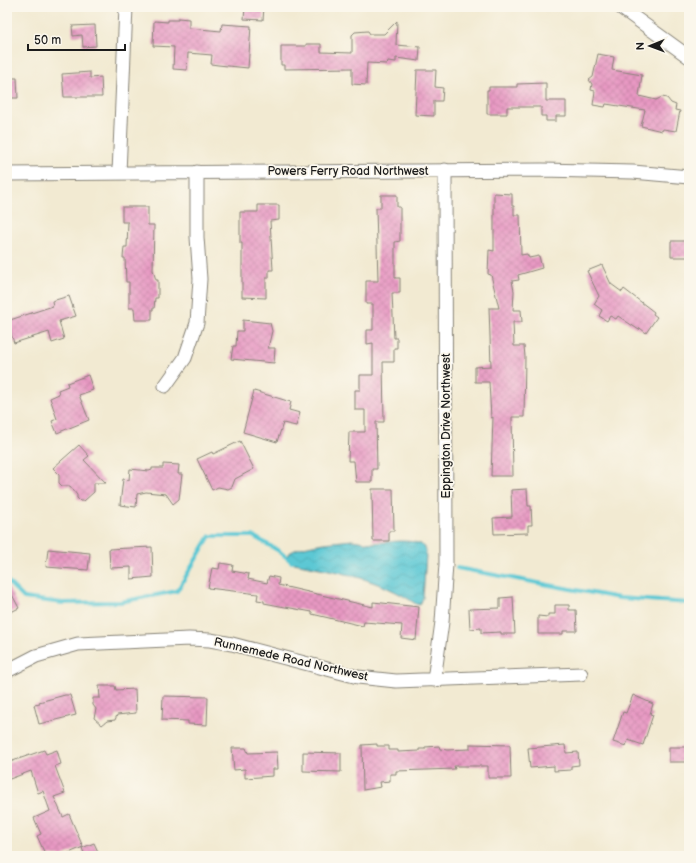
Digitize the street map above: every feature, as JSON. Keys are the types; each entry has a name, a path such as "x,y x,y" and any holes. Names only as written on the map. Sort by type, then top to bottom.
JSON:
{"street":[{"path":"119,172 126,7"},
{"path":"627,9 689,57"},
{"name":"Eppington Drive Northwest","path":"434,680 442,622 446,564 445,170"},
{"name":"Powers Ferry Road Northwest","path":"7,174 542,170 633,172 689,177"},
{"path":"165,386 184,358 197,322 200,279 197,237 197,172"},
{"name":"Runnemede Road Northwest","path":"7,671 36,656 78,644 190,639 210,640 232,644 358,677 396,681 581,674"}],"water":[{"path":"352,540 374,543 406,541 420,544 425,548 426,555 423,598 420,605 388,588 358,577 294,563 289,560 287,555 292,551 308,546"}],"building":[{"path":"245,7 264,7 263,20 244,19"},
{"path":"178,18 189,19 189,28 221,31 222,24 251,26 248,68 211,64 212,55 188,53 187,70 173,69 174,47 153,46 154,21 168,22 168,20 178,20"},
{"path":"397,21 396,45 420,47 419,61 396,58 396,62 388,61 387,64 367,63 366,85 352,84 352,68 284,69 284,65 281,65 281,46 306,46 306,44 321,44 321,52 352,53 352,35 355,32 368,31 370,34 384,34"},
{"path":"95,25 96,46 83,47 82,35 73,36 72,26"},
{"path":"598,54 614,57 612,70 642,75 639,96 656,100 662,97 667,98 671,103 676,105 675,110 680,111 676,131 663,129 662,131 641,126 645,110 606,104 605,107 593,105 595,91 591,90 592,84 589,80 593,77"},
{"path":"417,70 436,70 435,87 443,88 442,101 434,101 434,116 415,115"},
{"path":"90,72 90,78 101,77 102,97 64,97 62,74"},
{"path":"7,78 17,78 18,98 7,98"},
{"path":"546,83 546,101 566,101 566,116 556,116 556,121 546,121 546,116 541,116 541,107 507,107 507,114 487,114 487,90 489,90 489,87 517,87 517,84"},
{"path":"494,193 512,194 514,215 520,215 521,255 527,254 529,258 539,256 542,268 518,275 519,280 512,281 514,291 513,310 521,310 522,322 513,322 514,346 524,346 525,357 524,417 512,417 513,476 491,476 493,417 491,418 489,382 475,382 475,367 491,366 489,308 499,308 491,275 488,274 489,250 494,251"},
{"path":"381,195 397,195 397,207 400,207 400,241 395,242 395,278 400,278 400,293 392,293 394,338 397,338 397,348 394,348 394,362 383,362 384,422 376,422 377,469 372,469 372,482 356,482 354,461 348,461 349,432 365,432 365,410 355,410 355,390 360,390 360,375 373,375 373,343 367,344 367,330 373,330 373,304 366,304 366,281 378,281 376,208 381,208"},
{"path":"258,205 279,205 279,220 270,221 273,270 269,270 269,278 266,278 266,298 242,297 242,243 240,243 240,212 258,212"},
{"path":"122,207 148,207 148,225 154,225 153,270 156,280 158,280 158,298 155,298 154,309 152,309 152,320 135,320 134,308 129,308 129,282 126,282 125,258 123,258 124,247 127,247 128,222 122,222"},
{"path":"671,241 689,241 689,257 671,257"},
{"path":"602,265 611,284 622,292 624,289 654,312 653,314 657,317 646,333 618,316 616,319 610,316 607,321 599,316 602,310 594,304 599,296 587,271"},
{"path":"69,296 76,316 59,321 64,339 52,343 49,332 14,343 7,321 53,306 52,301"},
{"path":"243,320 270,323 272,331 268,348 275,348 274,363 231,359 233,346 236,346 237,331 243,331"},
{"path":"88,375 93,390 79,395 89,420 57,433 52,421 57,419 50,398 59,394 58,390 68,386 67,383"},
{"path":"254,391 291,402 289,410 300,413 296,426 283,423 277,442 243,432"},
{"path":"240,441 254,469 235,479 232,487 228,489 218,487 212,490 197,459 212,452 213,454"},
{"path":"79,445 89,456 84,460 106,483 94,483 94,492 84,501 80,501 77,498 77,495 70,486 62,486 59,483 59,474 53,468"},
{"path":"163,464 179,465 178,474 182,474 179,499 173,504 166,494 146,492 137,494 136,507 120,505 123,479 129,480 130,469 149,471 152,470 152,468 163,468"},
{"path":"372,489 393,489 394,531 389,531 389,541 373,541"},
{"path":"527,489 528,506 531,506 532,525 528,525 528,533 494,534 493,518 512,517 511,490"},
{"path":"152,547 153,577 131,579 131,567 110,568 109,549"},
{"path":"48,549 90,553 88,570 46,567"},
{"path":"220,563 233,565 232,571 249,574 248,579 267,583 269,576 279,578 278,585 373,607 373,602 419,607 416,640 401,638 402,625 364,622 363,626 312,614 312,612 264,603 264,601 257,600 258,594 208,588 212,568 219,569"},
{"path":"7,585 19,608 7,614"},
{"path":"513,597 515,634 501,634 501,632 481,633 481,628 470,629 469,609 500,608 500,598"},
{"path":"555,605 569,605 569,610 576,610 577,631 563,631 563,634 538,634 538,616 548,617 548,614 555,614"},
{"path":"99,686 115,686 116,690 135,689 136,713 117,715 115,720 107,721 102,725 94,718 96,709 93,705 93,698 100,698"},
{"path":"70,695 76,715 39,724 34,705 40,704 39,702"},
{"path":"633,695 653,704 650,714 653,715 643,745 628,740 626,746 613,742 623,712 626,713"},
{"path":"163,696 208,697 207,725 188,724 188,721 162,720"},
{"path":"377,744 377,746 389,746 389,750 398,750 398,752 419,751 419,749 425,749 425,747 439,746 440,749 447,750 470,749 470,744 510,745 511,778 488,778 488,766 454,766 455,769 396,771 396,774 390,774 390,781 380,782 381,787 363,790 362,745"},
{"path":"565,745 566,753 578,752 579,765 571,766 571,770 554,771 554,766 530,768 528,748"},
{"path":"669,747 687,747 687,762 669,762"},
{"path":"232,748 246,748 248,753 277,752 278,769 273,769 273,776 245,778 245,769 234,770"},
{"path":"44,750 46,754 57,750 61,764 55,766 65,793 54,797 63,817 69,814 83,847 62,856 46,856 37,836 41,834 34,818 50,811 43,791 38,793 31,771 7,780 7,763"},
{"path":"303,752 341,753 341,772 303,771"},
{"path":"94,843 100,856 85,856 82,848"}],"waterway":[{"path":"7,581 24,598 62,603 120,602 177,591 210,536 253,536 279,551 292,562"},
{"path":"457,568 619,598 689,603"}]}
